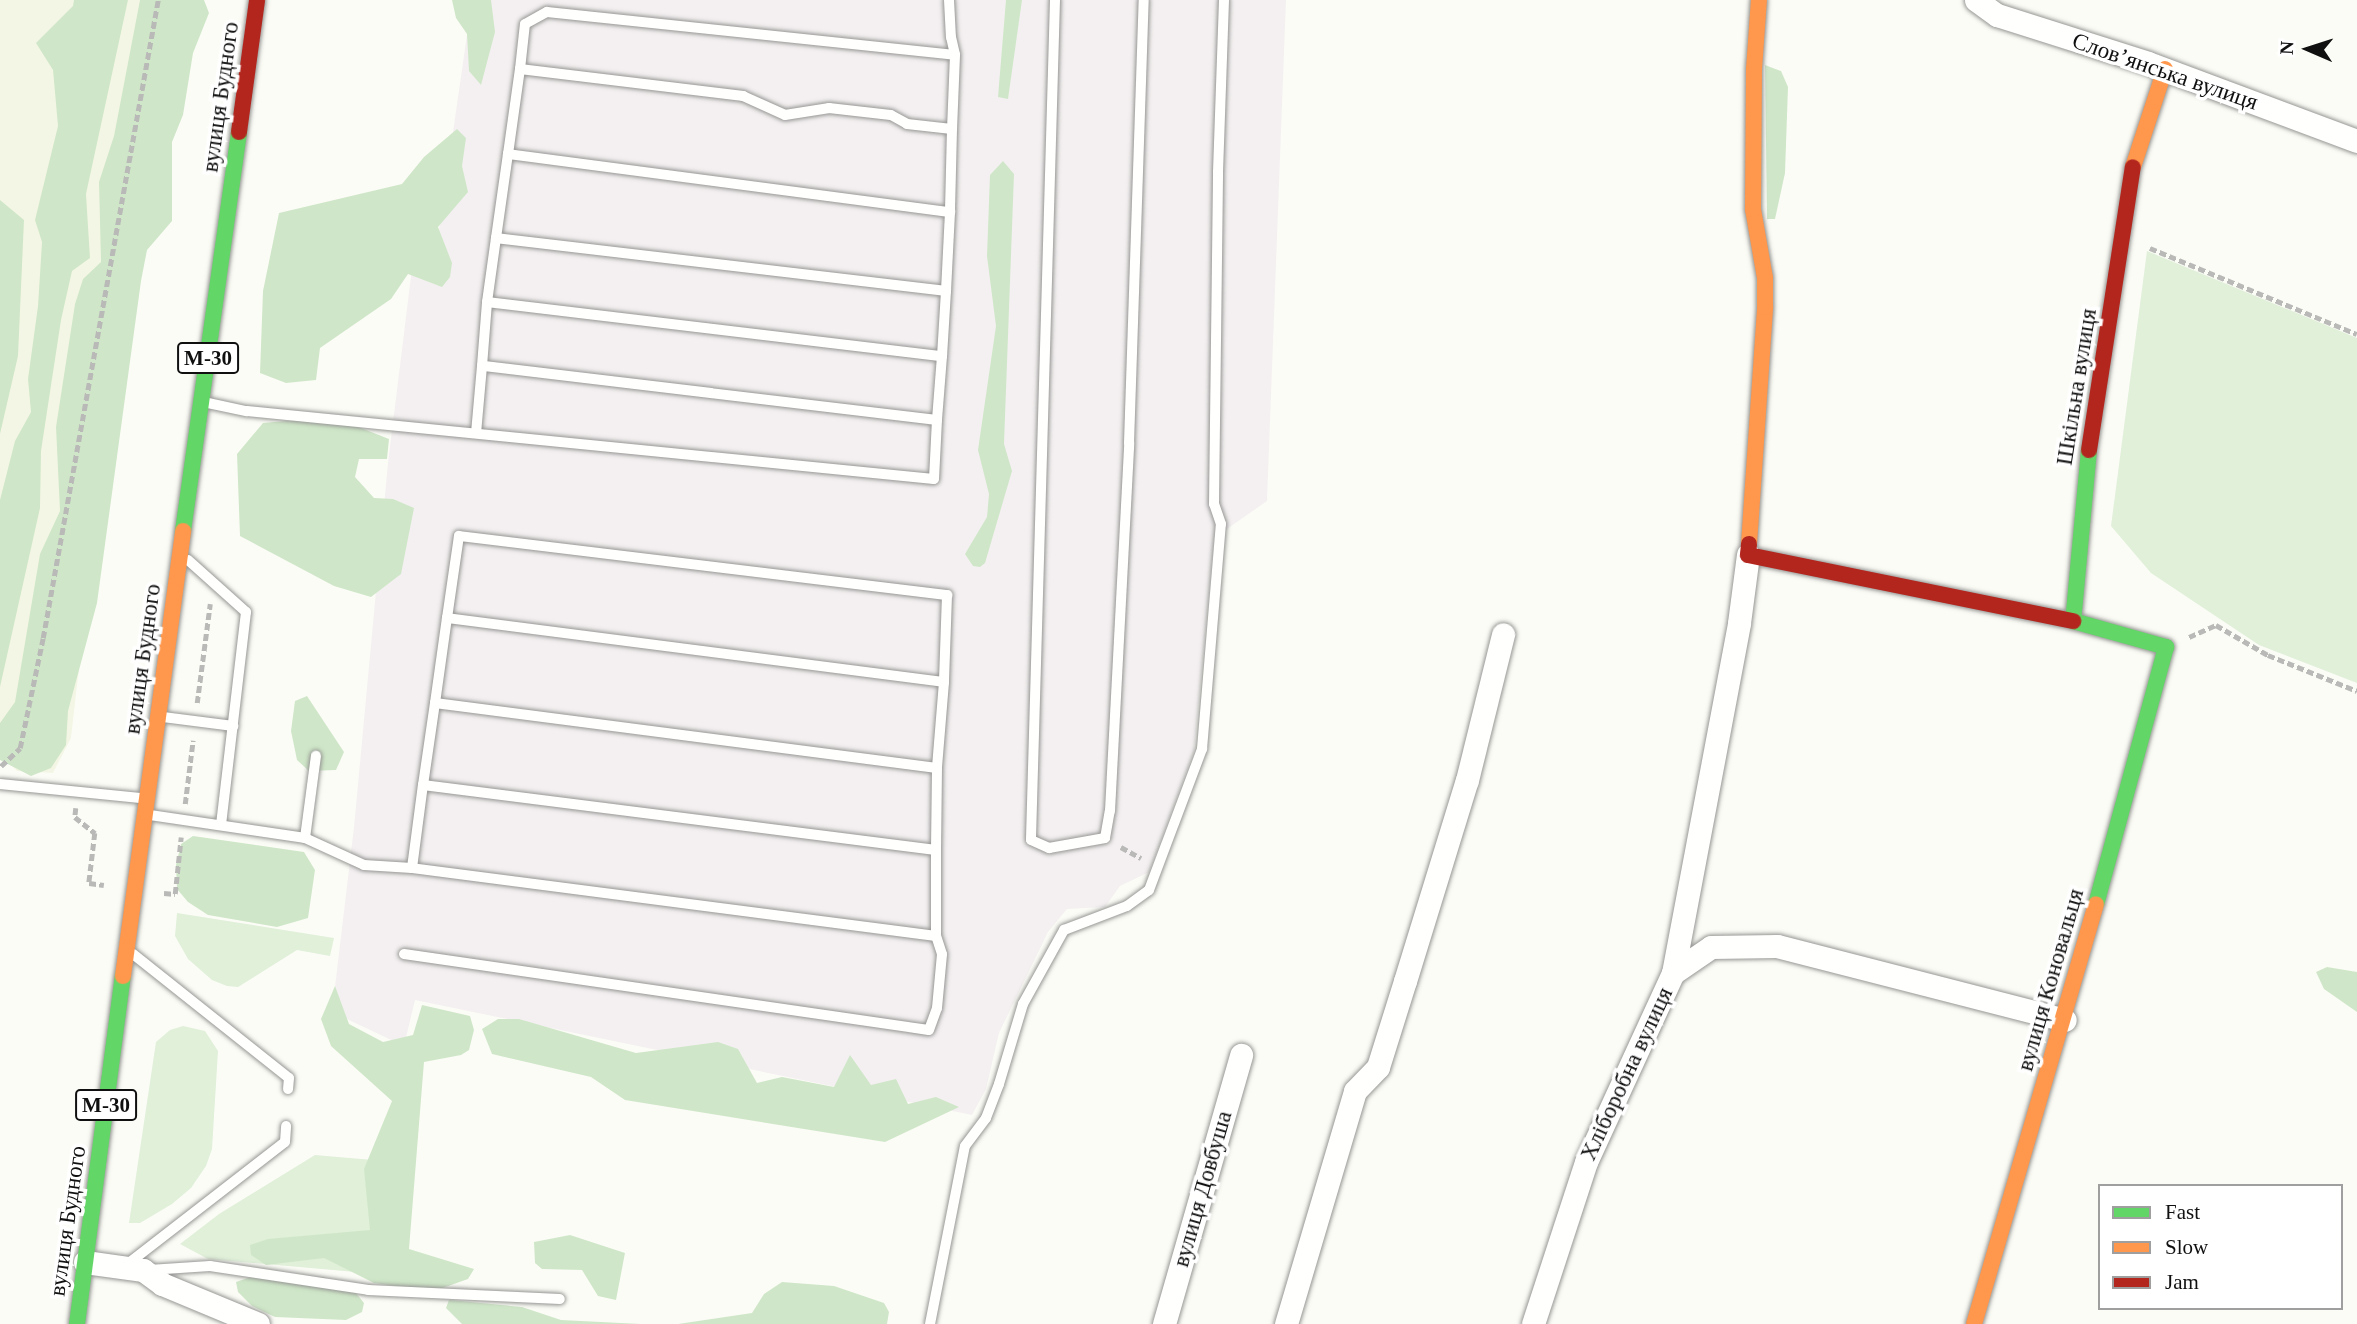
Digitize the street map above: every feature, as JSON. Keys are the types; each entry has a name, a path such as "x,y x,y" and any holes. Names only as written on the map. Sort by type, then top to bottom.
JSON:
{"main road":[{"name":"вулиця Будного","path":"77,1324 145,806 257,0"},
{"path":"1759,0 1754,69 1753,209 1765,278 1765,307 1748,555 2073,621 2166,647"},
{"name":"Шкільна вулиця","path":"2073,621 2088,460 2134,162 2165,69"},
{"name":"вулиця Коновальця","path":"1974,1324 2065,1020 2166,647"}],"street":[{"name":"Словʼянська вулиця","path":"1976,0 1997,15 2165,69 2357,141"},
{"path":"1673,974 1739,623 1748,555"},
{"path":"1286,1324 1355,1091 1378,1067 1467,780 1503,634"},
{"name":"Хліборобна вулиця","path":"1533,1324 1586,1162 1673,974 1711,947 1777,946 2065,1020"},
{"name":"вулиця Довбуша","path":"1164,1324 1241,1055"},
{"path":"85,1262 133,1269 258,1324"}],"lane":[{"path":"202,402 247,411 934,479 950,212 955,55 949,0"},
{"path":"1055,0 1031,840 1049,848 1105,838 1110,811 1129,443 1144,0"},
{"path":"930,1324 965,1146 990,1107 1023,1003 1064,930 1127,906 1149,890 1202,749 1221,524 1214,504 1217,214 1224,0"},
{"path":"476,433 487,302 525,24 547,12 955,55"},
{"path":"520,69 743,96 785,115 829,108 891,115 907,124 952,129"},
{"path":"508,154 950,212"},
{"path":"496,239 946,292"},
{"path":"487,302 942,356"},
{"path":"482,366 937,420"},
{"path":"404,954 929,1030 937,1009 942,954 936,936 937,768 947,595 459,536 412,868"},
{"path":"181,554 246,612 221,824"},
{"path":"447,618 944,682"},
{"path":"435,703 937,768"},
{"path":"158,716 233,726"},
{"path":"305,838 316,756"},
{"path":"0,784 77,793 221,824 305,838 364,865 412,868 936,936"},
{"path":"423,785 936,850"},
{"path":"126,948 289,1077 288,1089"},
{"path":"133,1269 285,1142 286,1126"},
{"path":"133,1269 209,1266 368,1290 560,1299"}],"path":[{"path":"0,766 20,748 41,650 158,0"},
{"path":"2124,236 2178,262 2357,334"},
{"path":"2166,647 2216,625 2268,655 2357,691"},
{"path":"77,793 75,817 95,833 89,883"},
{"path":"1105,838 1158,868"}],"shaded area":[{"path":"472,0 1286,0 1267,501 1214,538 1194,751 1149,872 1120,886 1105,907 1067,909 1048,932 999,1033 986,1089 972,1115 415,1000 404,1046 332,1012 354,827 388,463 412,268 433,271"}],"green space":[{"path":"0,0 156,0 71,738 53,773 17,771 0,753"},
{"path":"74,0 128,0 86,194 90,258 72,271 61,320 41,451 40,508 0,687 0,500 15,441 31,412 28,379 38,306 42,242 35,220 58,126 53,70 36,43 73,6"},
{"path":"140,0 204,0 209,13 193,53 183,115 172,142 172,221 147,250 97,603 68,711 66,745 51,768 31,776 0,760 0,723 15,702 40,554 60,511 56,427 75,304 83,279 101,262 99,182 114,136"},
{"path":"452,0 491,0 495,32 481,85 469,71 467,34 456,18"},
{"path":"1006,0 1022,0 1008,99 998,97"},
{"path":"1765,65 1781,71 1788,87 1785,173 1775,219 1767,219"},
{"path":"457,129 466,138 462,166 468,192 438,227 452,263 450,277 442,287 408,274 391,299 320,348 316,380 286,383 260,373 263,291 279,213 402,184 424,157"},
{"path":"1003,161 1014,174 1004,444 1012,471 985,563 980,567 973,566 965,554 987,517 989,494 978,450 996,326 987,256 990,175"},
{"path":"0,200 24,220 18,356 0,434"},
{"path":"2147,251 2357,338 2357,683 2259,645 2151,573 2111,526"},
{"path":"333,417 389,439 387,459 359,459 355,477 374,498 393,499 414,508 401,574 371,597 334,586 240,536 237,454 263,423"},
{"path":"307,696 344,752 336,770 309,771 297,760 291,731 295,701"},
{"path":"193,836 304,852 315,870 308,918 277,927 208,915 188,902 177,889 176,865 181,844"},
{"path":"177,913 334,938 330,956 297,950 238,987 227,986 212,980 188,959 175,936"},
{"path":"2327,967 2357,972 2357,1012 2324,989 2316,972"},
{"path":"335,986 349,1024 383,1042 413,1035 422,1005 470,1016 474,1030 469,1050 461,1055 424,1062 409,1249 474,1269 468,1279 434,1291 374,1283 324,1258 266,1265 251,1255 250,1245 268,1239 370,1230 364,1169 392,1101 331,1046 321,1019"},
{"path":"498,1019 519,1019 636,1053 718,1042 738,1049 757,1083 782,1077 834,1087 850,1055 871,1085 896,1079 908,1104 936,1097 959,1107 885,1142 625,1100 591,1077 492,1054 482,1029"},
{"path":"183,1026 205,1031 218,1051 212,1149 206,1166 191,1188 172,1204 140,1223 129,1223 156,1042 170,1030"},
{"path":"315,1155 396,1162 378,1274 208,1259 180,1244 219,1214"},
{"path":"570,1235 625,1253 616,1300 598,1296 582,1270 542,1269 535,1263 534,1242"},
{"path":"257,1275 323,1277 352,1288 364,1303 362,1312 346,1320 275,1317 252,1306 238,1292 236,1282"},
{"path":"782,1282 834,1286 884,1303 889,1312 887,1324 678,1324 752,1313 764,1294"},
{"path":"449,1300 522,1307 561,1320 641,1324 462,1324 446,1308"}],"traffic: fast":[{"path":"183,531 239,132"},
{"path":"2089,450 2073,621 2166,647 2096,904"},
{"path":"77,1324 123,976"}],"traffic: slow":[{"path":"1749,544 1765,307 1765,278 1753,209 1754,69 1759,0"},
{"path":"2133,167 2165,69"},
{"path":"123,976 183,531"},
{"path":"1974,1324 2096,904"}],"traffic: jam":[{"path":"239,132 257,0"},
{"path":"2089,450 2133,167"},
{"path":"1749,544 1748,555 2073,621"}]}
